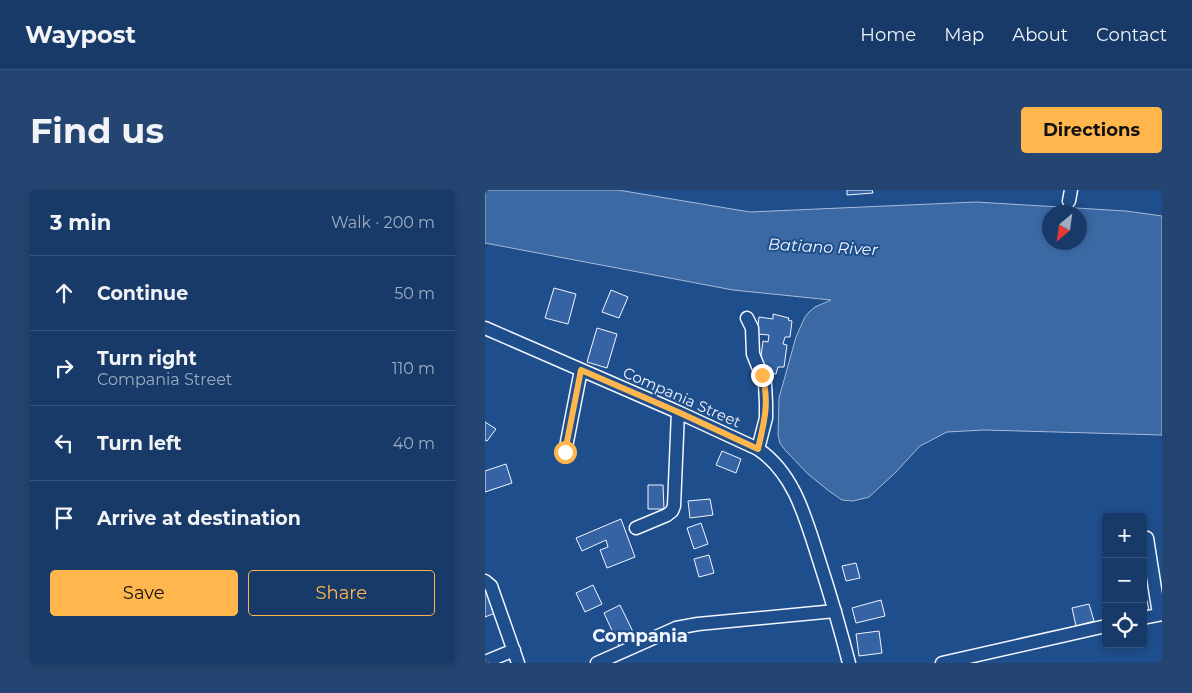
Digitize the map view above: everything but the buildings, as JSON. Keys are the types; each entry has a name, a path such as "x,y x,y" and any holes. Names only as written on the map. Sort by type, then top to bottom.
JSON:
{"street":[{"path":"747,318 752,328 755,363 762,375 766,394 766,418 758,449"},
{"name":"Compania Street","path":"485,328 678,412 758,449 769,456 788,479 803,511 835,611 849,663"},
{"path":"565,452 581,370"},
{"path":"637,528 667,514 672,511 674,506 678,412"},
{"path":"1147,538 1160,614 1147,617"},
{"path":"485,581 491,586 518,663"},
{"path":"597,663 676,628 698,624 835,611"},
{"path":"943,663 1102,627"},
{"path":"485,662 514,650"}],"water":[{"name":"Batiano River","path":"485,190 618,190 750,212 976,202 1042,206 1042,250 1087,250 1087,209 1162,216 1162,435 984,430 947,432 920,446 869,497 853,501 842,500 808,474 785,450 780,443 778,435 779,398 796,337 809,312 815,307 831,300 733,290 485,243"}],"district":[{"name":"Compania","path":"640,636"}],"route":[{"path":"565,452 581,370 758,449 766,418 765,384 762,375"}]}
